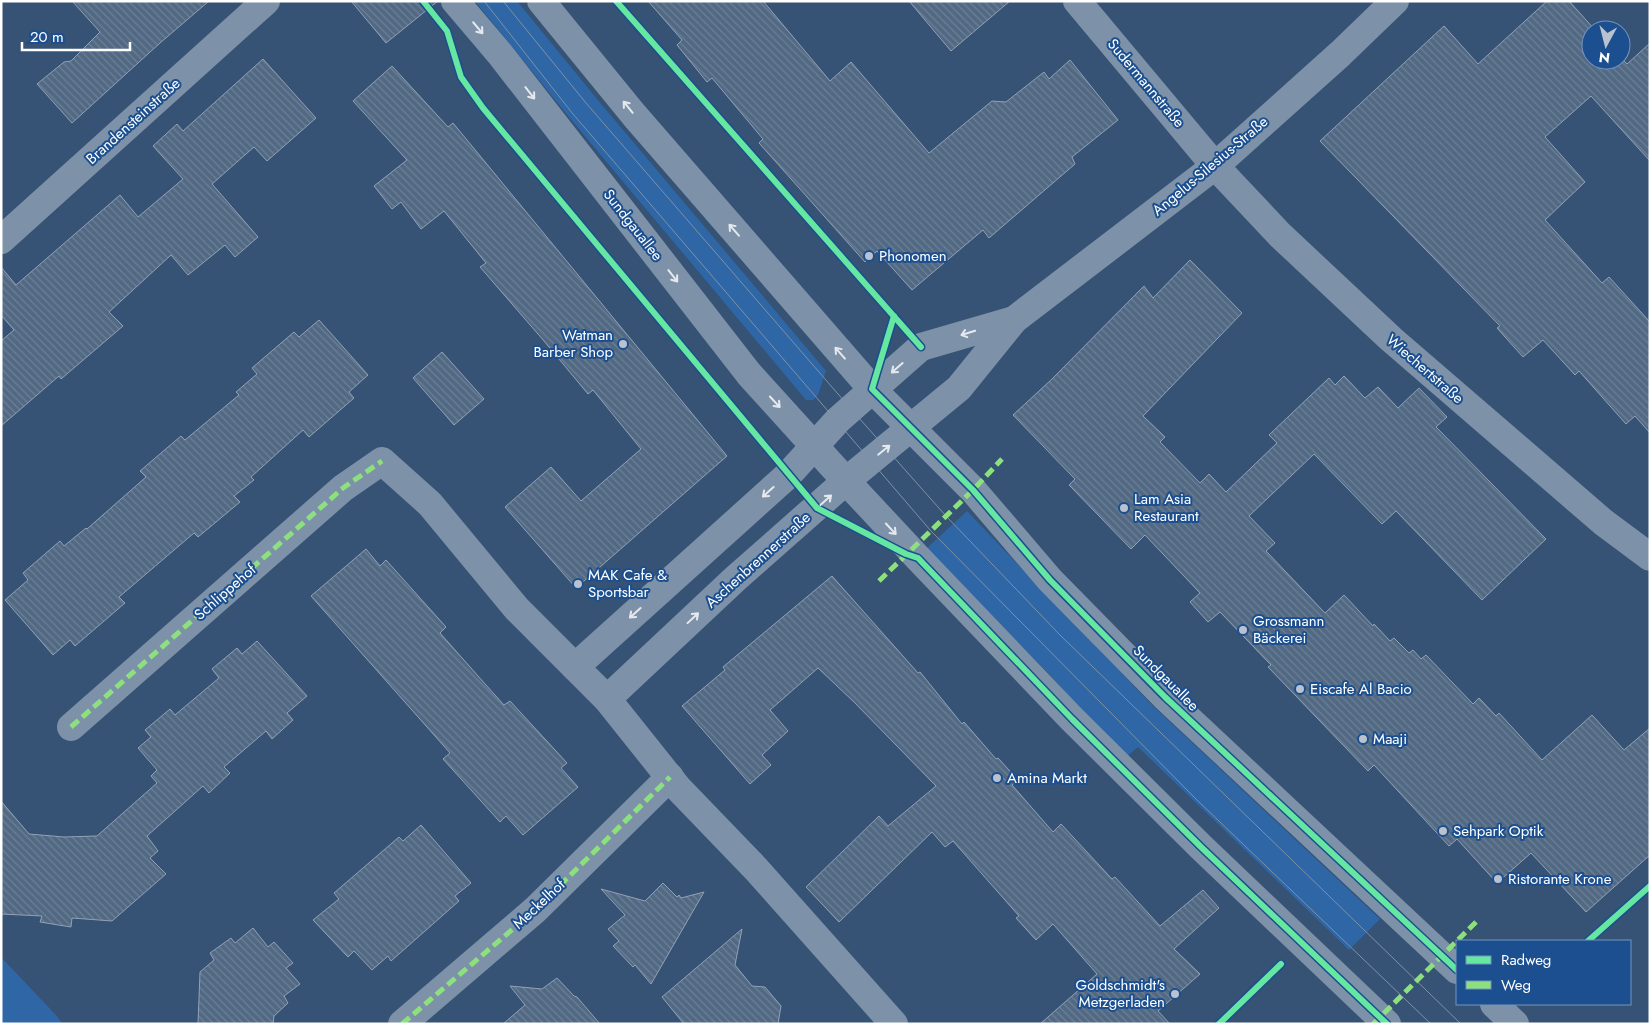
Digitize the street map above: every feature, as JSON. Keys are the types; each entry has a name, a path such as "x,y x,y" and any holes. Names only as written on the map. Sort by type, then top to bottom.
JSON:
{"street":[{"name":"Brandensteinstraße","path":"1,240 266,1"},
{"name":"Sundgauallee","path":"455,1 500,54 750,374 846,481 1072,718 1202,847 1387,1024"},
{"name":"Sundgauallee","path":"541,1 634,115 872,390 973,490 1050,580 1165,697 1456,969"},
{"name":"Sudermannstraße","path":"1077,1 1215,166"},
{"name":"Angelus-Silesius-Straße","path":"959,388 1014,320 1215,166 1340,54 1395,1"},
{"name":"Wiechertstraße","path":"1215,166 1280,235 1391,339 1603,522 1650,557"},
{"name":"Angelus-Silesius-Straße","path":"872,390 921,347 1014,320"},
{"name":"Aschenbrennerstraße","path":"607,699 736,578 846,481 959,388"},
{"path":"872,390 838,420 788,475 575,666 607,699 670,778 756,869 894,1024"},
{"name":"Schlippehof","path":"71,727 343,488 382,460 430,504 517,609 575,666"},
{"name":"Meckelhof","path":"402,1024 539,906 670,778"},
{"path":"1495,1005 1515,1024"}],"shaded area":[{"path":"475,1 517,1 826,371 818,395 813,400 806,400 568,116"},
{"path":"967,511 1152,705 1380,919 1349,950 1138,747 1125,758 1048,673 926,549"},
{"path":"1,957 55,1014 63,1024 1,1024"}],"building":[{"path":"72,1 209,1 72,123 37,84 64,62 71,61 100,32"},
{"path":"351,1 438,1 386,43"},
{"path":"648,1 763,1 830,81 851,62 929,153 992,101 1006,102 1044,72 1049,79 1070,60 1118,120 1072,157 1075,164 989,238 983,230 912,290 877,251 865,262 759,143 763,139 712,78 707,82 677,45 682,40"},
{"path":"909,1 1010,1 951,51"},
{"path":"1547,1 1569,1 1586,20 1581,20 1581,70 1631,70 1631,60 1650,43 1650,161 1591,96 1545,137 1585,182 1545,220 1602,283 1609,277 1650,322 1650,433 1635,416 1626,424 1579,371 1575,375 1543,340 1523,357 1497,328 1500,326 1320,141 1444,26 1478,64"},
{"path":"263,59 316,118 267,161 254,147 212,184 258,237 235,257 225,245 188,275 171,255 109,312 123,326 61,379 59,376 1,426 1,341 14,330 1,315 1,267 16,285 120,195 138,217 183,179 153,146 177,124 183,131"},
{"path":"392,66 448,127 453,123 727,456 576,588 505,507 551,467 581,501 641,449 593,390 588,394 480,267 486,263 444,211 421,229 401,202 392,209 374,186 407,160 353,101"},
{"path":"1190,260 1242,313 1143,416 1165,437 1160,442 1200,483 1209,474 1226,492 1277,443 1269,435 1329,378 1335,385 1344,376 1365,398 1378,387 1398,408 1419,388 1447,417 1436,427 1546,539 1482,600 1396,511 1382,524 1314,454 1249,516 1275,543 1266,551 1325,613 1344,595 1390,641 1394,638 1409,653 1413,650 1421,659 1426,655 1473,704 1479,698 1496,716 1499,713 1542,760 1592,715 1624,750 1650,728 1650,855 1586,912 1531,853 1497,883 1457,839 1449,846 1374,765 1368,771 1268,667 1271,665 1220,612 1208,622 1190,602 1200,593 1145,535 1131,549 1069,485 1075,479 1013,415 1052,379 1144,286 1153,298"},
{"path":"319,320 368,375 349,392 354,398 309,437 303,430 251,477 254,480 234,496 240,502 198,537 194,533 119,597 125,603 75,646 70,640 53,655 5,600 28,580 23,573 60,541 64,546 87,529 146,477 140,471 181,436 185,440 239,395 236,392 257,374 252,368 294,332 299,337"},
{"path":"442,352 484,399 454,425 413,378"},
{"path":"366,549 380,566 386,560 446,627 440,633 486,685 504,705 510,701 567,763 561,768 578,787 523,835 506,816 500,822 443,759 450,753 311,596"},
{"path":"832,576 918,673 920,672 962,724 964,722 996,759 998,758 1018,780 1012,785 1053,832 1061,824 1112,879 1115,877 1160,926 1203,890 1219,908 1174,949 1200,974 1158,1011 1170,1024 1040,1024 1097,974 1053,924 1036,940 1016,918 1019,916 953,841 945,847 932,832 839,922 806,887 879,816 888,826 936,786 818,668 770,710 788,731 762,755 771,765 750,784 682,706 725,670 723,667"},
{"path":"257,641 307,696 287,713 293,720 272,739 266,731 224,767 230,773 209,793 203,786 147,836 158,851 150,858 166,874 112,921 72,918 71,927 40,922 42,916 1,914 1,801 29,834 64,837 97,836 157,783 151,776 157,770 138,748 151,737 145,730 170,709 175,715 219,678 212,669 237,648 242,654"},
{"path":"421,825 471,883 455,896 459,901 391,961 388,956 372,970 354,951 348,957 313,920 339,899 334,893 399,837 403,841"},
{"path":"663,883 677,897 679,895 681,898 704,892 651,984 635,965 633,967 613,946 619,941 608,929 625,915 601,889 645,901"},
{"path":"253,928 268,947 274,942 293,963 286,968 300,984 284,996 288,1003 274,1016 273,1024 198,1024 200,972 214,960 210,953 231,938 235,943"},
{"path":"742,929 735,965 752,986 765,987 781,1006 778,1024 684,1024 662,997"},
{"path":"557,978 577,997 600,1024 503,1024 525,1005 510,986 542,989"}],"tram line":[{"path":"484,1 573,114 931,531 1197,800 1431,1024"},
{"path":"503,1 586,103 946,516 1060,635 1461,1024"}],"marked path":[{"path":"879,581 973,490 1002,459"},
{"path":"71,727 343,488 382,461"},
{"path":"402,1024 535,910 670,777"},
{"path":"1458,940 1477,921"},
{"path":"1373,1024 1456,942"}],"cycle path":[{"path":"423,1 447,31 461,77 483,108 817,508 906,554 918,558 1072,719 1201,847 1387,1024"},
{"path":"616,1 921,347"},
{"path":"894,316 872,389 973,490 1050,580 1165,697 1456,969"},
{"path":"1589,940 1650,886"},
{"path":"1219,1024 1281,964"}],"place":[{"name":"Phonomen","path":"869,256"},
{"name":"Watman Barber Shop","path":"623,344"},
{"name":"Lam Asia Restaurant","path":"1124,508"},
{"name":"MAK Cafe & Sportsbar","path":"578,584"},
{"name":"Grossmann Bäckerei","path":"1243,630"},
{"name":"Eiscafe Al Bacio","path":"1300,689"},
{"name":"Maaji","path":"1363,739"},
{"name":"Amina Markt","path":"997,778"},
{"name":"Sehpark Optik","path":"1443,831"},
{"name":"Ristorante Krone","path":"1498,879"},
{"name":"Goldschmidt's Metzgerladen","path":"1175,994"}]}
